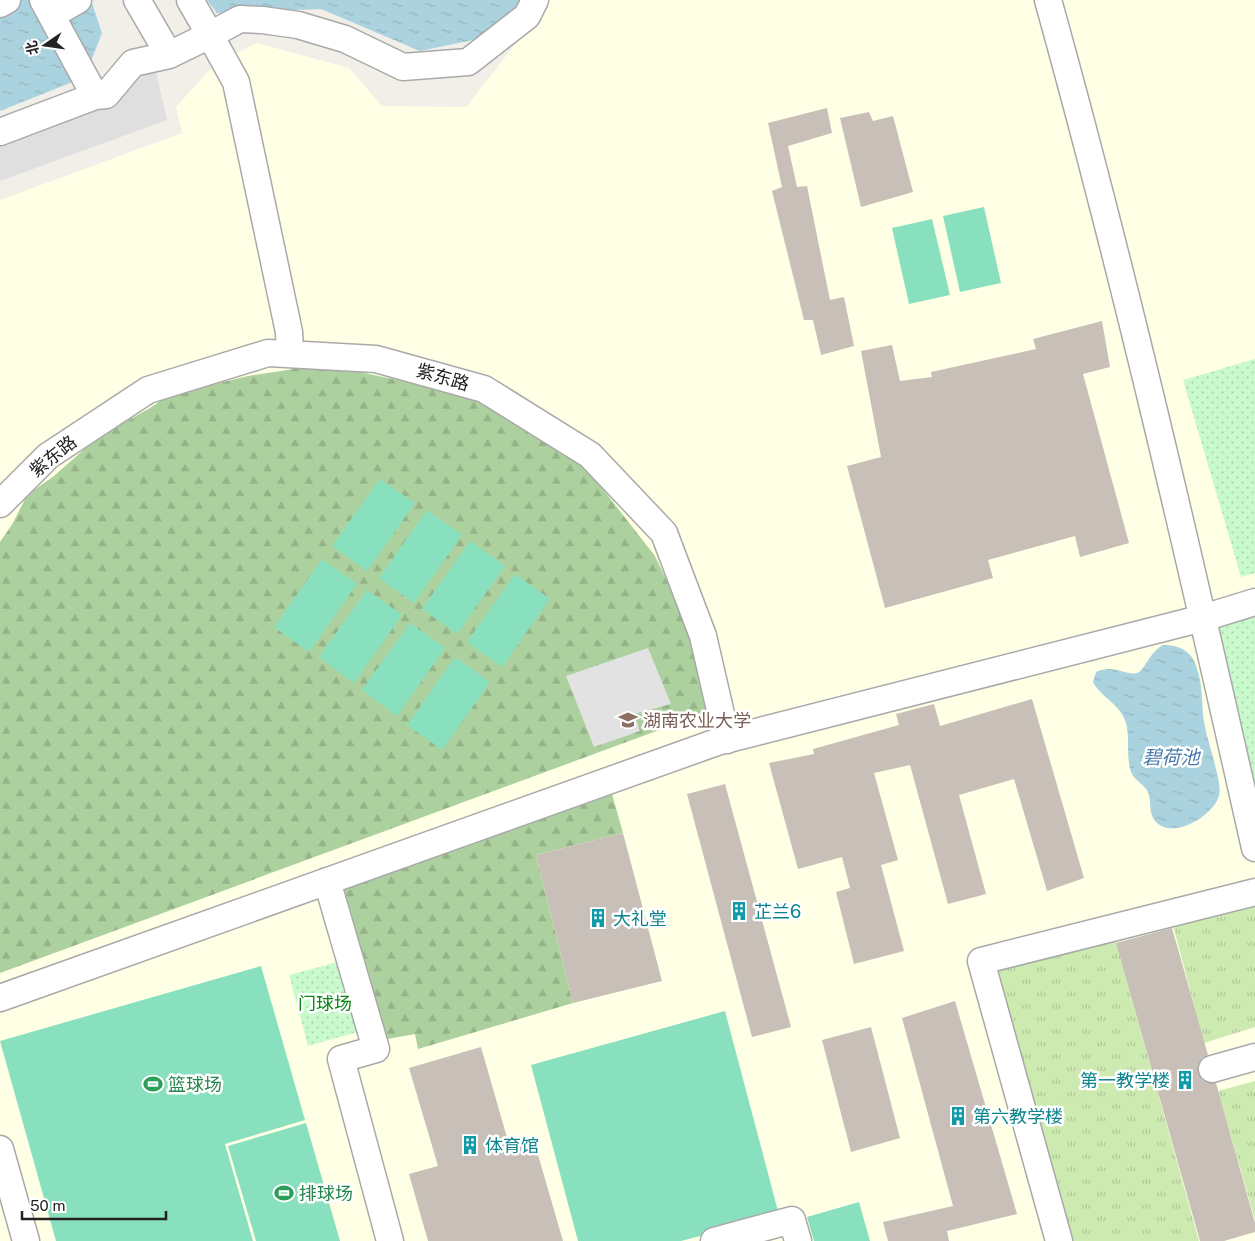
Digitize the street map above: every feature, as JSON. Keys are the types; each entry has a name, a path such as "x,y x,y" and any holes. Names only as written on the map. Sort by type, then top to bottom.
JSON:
{"street":[{"path":"0,4 8,0"},
{"path":"78,0 48,8 92,90 106,95 133,63 169,55 240,19 298,25 345,39 403,67 468,62 527,16 535,0"},
{"path":"137,0 169,55"},
{"path":"190,0 236,82 289,332 290,354"},
{"path":"1048,0 1088,144 1203,618 1255,848"},
{"path":"0,132 92,90"},
{"name":"紫东路","path":"0,504 48,456 148,390 268,353 376,359 484,389 590,455 664,533 703,636 727,740"},
{"path":"0,998 727,740 1203,618 1255,602"},
{"path":"327,881 376,1049 341,1059 390,1241"},
{"path":"1059,1241 981,961 1255,892"},
{"path":"1212,1069 1255,1057"},
{"path":"0,1149 9,1216 26,1241"},
{"path":"714,1241 795,1230"}],"shaded area":[{"name":"湖南农业大学","path":"545,0 1255,0 1255,1241 0,1241 0,200 182,133 176,107 215,64 257,43 349,68 382,106 466,107 536,18"},
{"path":"153,59 167,120 0,181 0,119"},
{"path":"648,648 671,704 634,714 640,731 594,747 566,676"}],"green space":[{"path":"984,207 1001,283 960,292 943,216"},
{"path":"932,219 950,295 909,304 892,228"},
{"path":"1255,359 1255,573 1241,577 1183,380"},
{"path":"294,369 345,369 484,398 584,465 655,556 677,602 695,648 708,712 0,973 0,542 13,523 27,495 54,476 97,438 169,395 248,376"},
{"path":"380,479 415,503 367,571 332,546"},
{"path":"427,510 462,535 414,603 379,578"},
{"path":"470,541 505,566 457,634 422,609"},
{"path":"322,559 357,584 309,652 274,627"},
{"path":"515,574 550,599 502,667 467,642"},
{"path":"367,590 402,615 354,683 319,657"},
{"path":"1255,615 1255,807 1214,627"},
{"path":"410,623 445,648 397,716 362,690"},
{"path":"455,657 490,682 442,750 407,725"},
{"path":"609,783 623,833 536,855 573,1003 418,1049 415,1034 387,1039 342,882"},
{"path":"1255,892 1255,1027 1204,1043 1170,914"},
{"path":"1112,928 1199,1241 1059,1241 981,961"},
{"name":"门球场","path":"342,961 361,1031 308,1046 289,975"},
{"name":"篮球场","path":"261,966 305,1120 225,1144 253,1241 56,1241 0,1041"},
{"path":"725,1011 779,1215 681,1241 578,1241 531,1065"},
{"path":"1255,1081 1255,1220 1218,1091"},
{"name":"排球场","path":"306,1123 340,1241 256,1241 228,1146"},
{"path":"859,1202 870,1241 814,1241 807,1217"}],"water":[{"path":"0,0 91,0 102,33 85,77 0,111"},
{"path":"207,0 526,0 524,5 473,40 420,51 321,9 217,13"},
{"name":"碧荷池","path":"1163,645 1181,648 1191,656 1196,665 1201,685 1204,721 1220,790 1215,804 1201,818 1191,824 1171,828 1162,826 1153,818 1148,792 1131,772 1127,729 1123,716 1115,705 1096,688 1093,682 1096,672 1103,670 1139,672 1154,652"}],"building":[{"path":"827,108 832,133 788,146 797,187 807,186 830,300 844,297 854,346 821,355 813,320 804,320 772,191 782,187 768,123"},
{"path":"869,112 873,121 893,116 913,192 861,207 840,118"},
{"path":"1102,321 1110,367 1083,374 1129,543 1080,557 1075,536 988,560 993,578 885,608 847,466 881,457 861,351 892,345 900,381 932,377 931,372 1036,349 1033,339"},
{"path":"1032,699 1084,878 1047,891 1014,779 959,795 986,894 948,904 910,765 874,773 898,860 881,865 904,951 854,964 836,892 850,888 842,857 798,869 769,763 814,754 813,749 899,725 896,714 934,704 940,726"},
{"name":"芷兰6","path":"725,784 791,1027 752,1037 687,794"},
{"name":"大礼堂","path":"623,833 662,981 573,1003 536,855"},
{"name":"第一教学楼","path":"1172,928 1208,1055 1202,1058 1198,1065 1198,1073 1202,1080 1208,1083 1216,1083 1255,1223 1255,1232 1224,1241 1200,1241 1116,943"},
{"name":"第六教学楼","path":"955,1001 1017,1214 947,1231 949,1241 888,1241 883,1222 953,1206 902,1018"},
{"path":"871,1027 900,1138 851,1152 822,1040"},
{"name":"体育馆","path":"481,1047 510,1148 534,1141 563,1241 428,1241 409,1174 438,1166 409,1068"}],"place":[{"name":"湖南农业大学","path":"628,720"},
{"name":"芷兰6","path":"739,911"},
{"name":"大礼堂","path":"598,918"},
{"name":"第一教学楼","path":"1185,1080"},
{"name":"篮球场","path":"153,1084"},
{"name":"第六教学楼","path":"958,1116"},
{"name":"体育馆","path":"470,1145"},
{"name":"排球场","path":"284,1193"}]}
